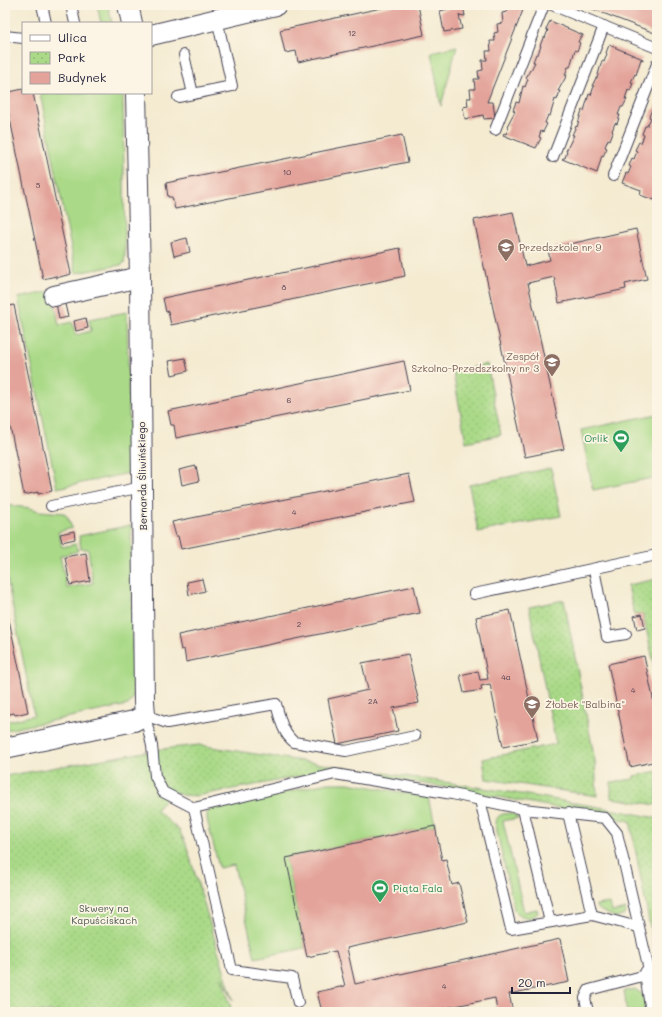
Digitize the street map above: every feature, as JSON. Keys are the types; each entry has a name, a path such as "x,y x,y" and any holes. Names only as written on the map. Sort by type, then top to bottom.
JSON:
{"street":[{"path":"128,5 132,22"},
{"path":"152,35 265,6"},
{"name":"Bernarda Śliwińskiego","path":"136,94 140,277 145,715"},
{"path":"54,296 140,277"},
{"path":"5,748 134,721 145,715"},
{"path":"650,974 656,1012"}],"lane":[{"path":"42,5 46,22"},
{"path":"71,5 75,22"},
{"path":"495,130 544,5"},
{"path":"552,5 657,48"},
{"path":"178,97 232,86 217,19"},
{"path":"553,157 604,26"},
{"path":"5,36 22,38"},
{"path":"184,55 192,94"},
{"path":"613,176 657,64"},
{"path":"51,506 142,487"},
{"path":"474,594 657,555"},
{"path":"594,569 608,638 626,634"},
{"path":"145,715 167,723 276,704 287,737 294,742 346,751 415,736"},
{"path":"145,715 152,746 155,776 163,792 194,808 334,774 523,808 605,818 617,833 650,974 589,990 585,998 588,1012"},
{"path":"480,800 511,929 592,915 638,927"},
{"path":"194,808 232,970 292,978 298,1003"},
{"path":"523,808 550,922"},
{"path":"568,814 592,915"}],"green space":[{"path":"97,5 108,5 112,22 101,22"},
{"path":"457,46 441,106 431,52"},
{"path":"40,94 123,94 124,263 121,265 76,273"},
{"path":"52,291 59,325 72,322 76,335 91,331 89,319 127,312 130,473 57,488 18,298"},
{"path":"487,364 501,435 466,442 453,372"},
{"name":"Orlik","path":"657,414 657,477 593,490 581,430"},
{"path":"551,468 561,516 478,532 469,485"},
{"path":"5,505 30,508 39,511 64,513 68,518 72,528 58,532 62,547 76,544 78,551 60,556 67,588 93,583 88,549 81,549 79,536 131,525 133,698 128,705 7,730 5,722 34,715 5,568"},
{"path":"657,579 657,668 655,669 643,614 634,615 628,585"},
{"path":"564,600 595,761 597,796 486,779 483,759 556,744 529,607"},
{"name":"Skwery na Kapuściskach","path":"199,745 543,797 657,818 657,951 654,948 630,821 438,786 336,770 195,796 182,795 171,791 156,810 179,830 186,844 233,1000 222,977 232,1012 5,1012 5,776 162,749"},
{"path":"657,771 657,805 611,798 611,782 634,779 634,776"},
{"path":"328,783 348,783 429,797 435,826 286,858 305,948 255,958 234,865 219,868 207,819 207,813 210,808"},
{"path":"510,813 518,818 503,821 524,912 537,909 538,913 532,917 520,915 514,910 495,822 501,815"},
{"path":"610,903 612,912 626,909 624,915 617,918 601,911 596,907 596,905"},
{"path":"635,989 643,995 647,1012 627,1012 624,991"}],"building":[{"path":"395,5 418,5 424,35 298,62 296,51 285,53 280,30"},
{"path":"447,5 463,5 465,16 459,15 462,29 444,32 440,11 448,9"},
{"path":"506,5 525,5 487,102 493,102 495,118 484,119 483,115 465,119 463,107 468,106 467,98 471,98 470,89 475,89 474,79 479,79 478,71 483,70 482,60 487,60 486,51 491,51 490,41 495,41 494,33 498,32 497,24 503,23 502,13 507,12"},
{"path":"582,5 657,5 657,34"},
{"path":"550,21 583,36 581,36 578,42 580,43 577,51 575,50 570,67 568,67 565,75 567,75 558,91 560,91 557,100 555,99 550,116 548,115 545,123 547,124 543,132 541,131 539,137 541,138 536,148 503,135 504,133 506,134 509,127 507,126 515,111 513,110 516,102 519,103 523,86 525,87 528,79 526,78 535,62 533,62 536,54 538,54 543,38 545,38 548,30 546,29"},
{"path":"609,45 643,59 643,60 641,59 636,75 635,74 631,82 633,83 630,91 628,90 625,99 627,99 623,107 621,107 617,124 615,123 610,140 608,139 605,147 607,148 603,156 602,155 597,173 562,159 565,158 566,151 574,135 572,135 576,126 577,127 582,110 584,111 589,94 591,95 594,86 592,86 597,78 602,61 604,62"},
{"path":"22,89 22,94 33,94 71,274 56,278 56,276 43,279 5,93"},
{"path":"657,103 657,193 654,200 640,195 641,190 622,183 626,173 628,174 631,167 629,166 632,158 634,159 637,151 635,150 639,142 641,143 645,126 647,126 651,118 649,117 652,109 654,110"},
{"path":"402,135 408,162 175,209 172,197 168,197 166,183"},
{"path":"513,212 525,266 550,260 548,249 636,229 647,279 625,284 626,289 559,303 554,277 528,283 564,449 525,457 474,220"},
{"path":"187,238 190,252 174,256 171,242"},
{"path":"400,248 405,276 171,325 168,311 166,312 163,298"},
{"path":"64,300 68,317 59,319 56,303"},
{"path":"14,305 52,491 38,494 38,492 24,495 5,401 5,307"},
{"path":"86,318 88,328 76,331 74,321"},
{"path":"185,358 188,371 172,375 169,361"},
{"path":"404,361 410,390 176,438 174,425 171,425 168,411"},
{"path":"196,466 199,481 182,485 179,470"},
{"path":"409,474 415,502 181,549 178,536 176,536 172,522"},
{"path":"74,531 75,539 62,542 60,534"},
{"path":"86,553 90,581 70,585 65,557"},
{"path":"202,579 205,591 189,595 187,582"},
{"path":"414,586 420,613 186,662 184,649 181,650 178,635"},
{"path":"5,600 28,712 15,715 14,713 5,715"},
{"path":"510,610 538,740 503,747 490,684 481,686 482,690 464,693 460,675 478,671 480,680 488,679 476,617"},
{"path":"642,614 645,628 637,630 634,616"},
{"path":"408,654 419,703 393,708 398,731 337,744 328,699 368,690 362,663"},
{"path":"644,656 657,717 657,761 630,767 608,664"},
{"name":"Piąta Fala","path":"435,826 442,860 446,859 452,885 459,883 468,922 347,948 355,984 560,939 569,982 509,994 513,1012 497,1012 495,998 425,1012 322,1012 317,992 345,986 336,951 307,957 286,858"}],"place":[{"name":"Przedszkole nr 9","path":"506,262"},
{"name":"Zespół Szkolno-Przedszkolny nr 3","path":"552,377"},
{"name":"Orlik","path":"621,453"},
{"name":"Żłobek \"Balbina\"","path":"532,719"},
{"name":"Piąta Fala","path":"380,903"}]}
